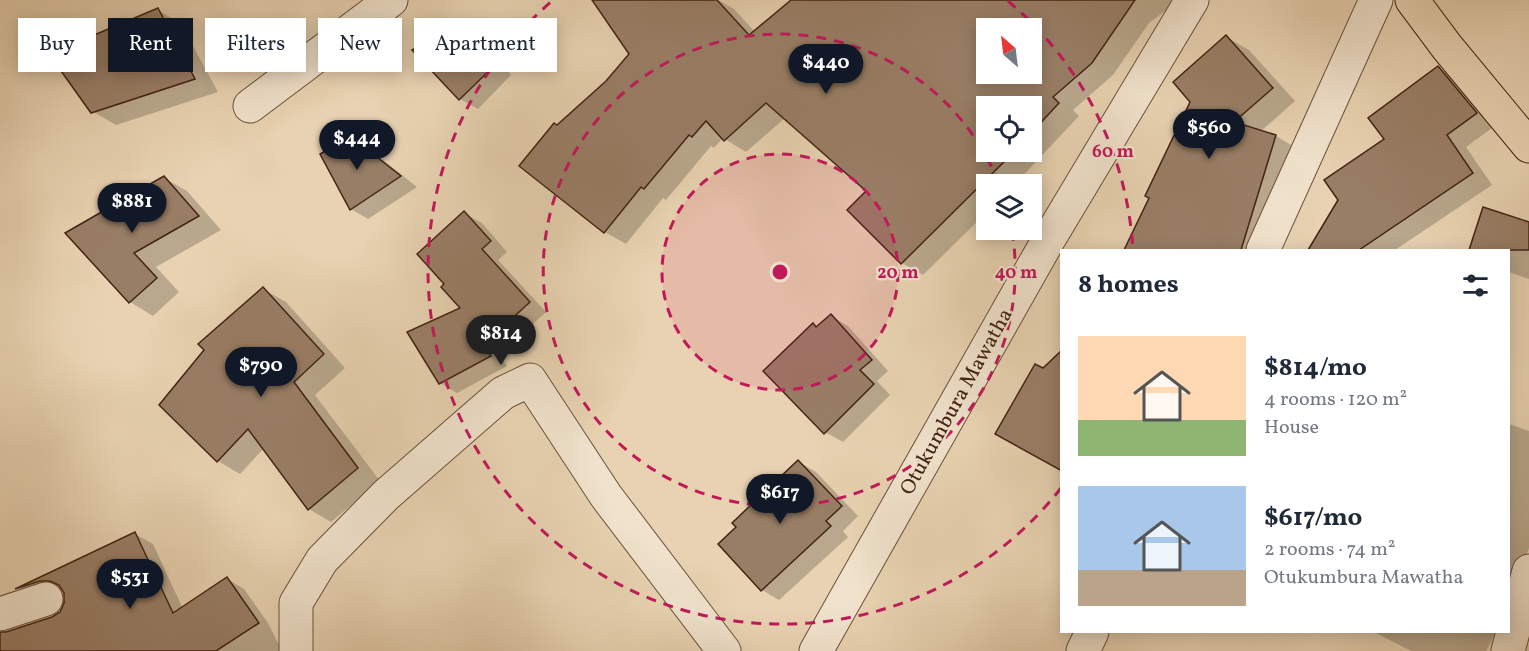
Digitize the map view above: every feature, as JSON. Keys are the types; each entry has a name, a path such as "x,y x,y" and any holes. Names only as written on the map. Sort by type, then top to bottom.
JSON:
{"main road":[{"path":"1412,0 1447,47 1529,146"}],"street":[{"path":"250,106 391,0"},
{"name":"Otukumbura Mawatha","path":"816,651 1050,237 1192,0"},
{"path":"1263,249 1376,0"},
{"path":"296,651 296,603 322,560 386,495 503,393 530,380 606,496 724,651"},
{"path":"1508,651 1529,571"},
{"path":"0,614 46,599"},
{"path":"1083,651 1092,633"}],"building":[{"path":"592,0 717,0 749,35 791,0 1135,0 1092,63 1053,97 1059,103 1042,121 1042,96 976,96 976,162 1004,162 992,174 976,174 976,190 901,264 847,210 866,191 766,103 724,141 706,121 692,137 689,135 644,189 641,187 604,233 519,166 554,123 557,125 606,81 629,54"},
{"path":"158,8 163,18 134,18"},
{"path":"108,29 108,72 191,72 195,79 91,113 62,72 96,72 96,34"},
{"path":"1226,35 1273,88 1234,122 1276,135 1241,249 1124,249 1149,198 1145,196 1190,102 1173,82"},
{"path":"1438,66 1477,113 1447,135 1473,173 1360,249 1309,249 1338,200 1324,180 1384,139 1368,118"},
{"path":"433,72 488,72 459,100"},
{"path":"350,136 401,176 350,210 320,154"},
{"path":"164,176 199,216 134,253 157,278 129,303 65,233"},
{"path":"1483,207 1529,222 1529,250 1469,249"},
{"path":"464,211 491,241 482,249 530,302 483,345 491,356 439,384 407,332 460,308 441,287 444,284 417,254"},
{"path":"263,287 324,354 294,382 358,468 308,510 248,429 217,462 159,405 204,350 198,344"},
{"path":"831,314 872,360 860,370 874,384 824,434 763,371 813,323 816,327"},
{"path":"1060,352 1060,470 995,434 1035,364 1043,368"},
{"path":"798,460 842,506 826,521 831,526 761,591 718,544 736,527 732,523"},
{"path":"135,532 173,613 227,577 259,623 216,651 0,651 0,632 52,617 60,612 64,603 64,593 59,585 50,581 40,581 15,589"}]}
